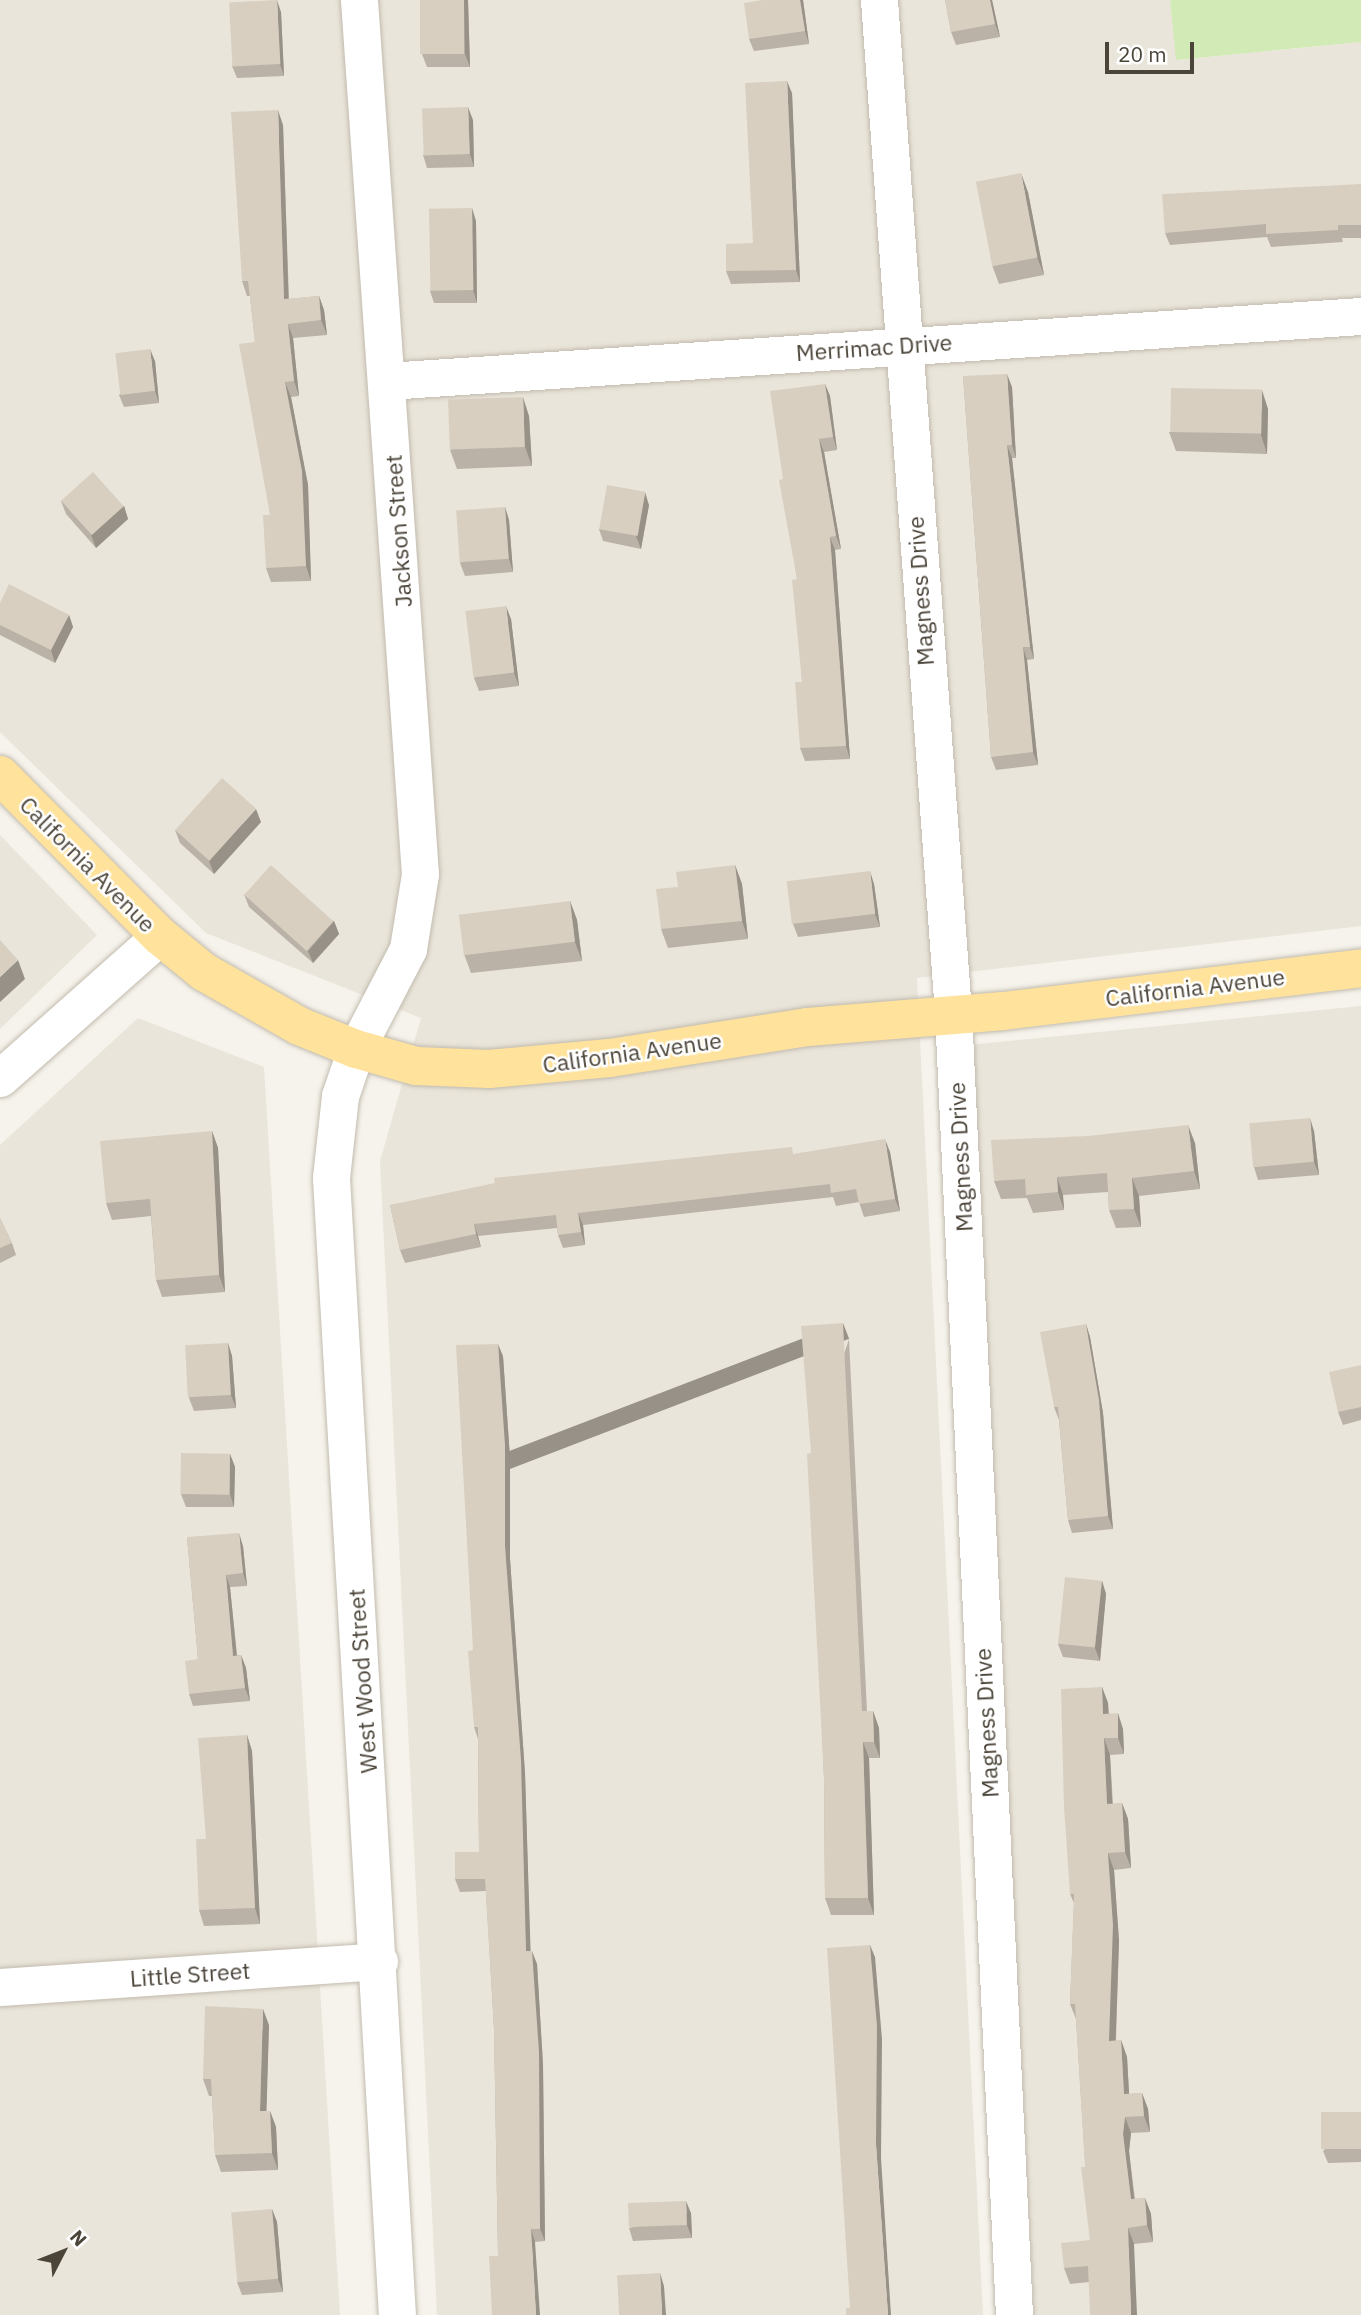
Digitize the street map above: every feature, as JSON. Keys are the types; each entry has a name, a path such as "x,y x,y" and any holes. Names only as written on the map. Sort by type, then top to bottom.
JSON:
{"main road":[{"name":"California Avenue","path":"0,775 160,936 246,999 356,1049 416,1066 489,1069 610,1058 808,1027 1361,968"}],"street":[{"name":"Jackson Street","path":"356,1049 408,949 420,874 359,0"},
{"name":"Magness Drive","path":"879,0 953,1012 1014,2315"},
{"name":"Merrimac Drive","path":"387,381 1361,316"},
{"path":"0,1079 160,936"},
{"name":"West Wood Street","path":"356,1049 340,1096 331,1178 379,1961 397,2315"},
{"name":"Little Street","path":"0,1987 379,1961"}],"shaded area":[{"path":"0,0 1170,0 1177,60 1361,42 1361,926 917,978 983,2315 437,2315 380,1161 421,1018 206,933 0,732"},
{"path":"0,835 97,935 0,1029"},
{"path":"1361,1006 1361,2315 1034,2315 968,1045"},
{"path":"138,1018 264,1067 340,2315 0,2315 0,1145"}],"green space":[{"path":"1170,0 1361,0 1361,42 1176,60"}],"building":[{"path":"277,0 280,64 232,66 229,3"},
{"path":"420,0 464,0 464,54 420,54"},
{"path":"800,0 805,31 749,39 744,3"},
{"path":"945,0 990,0 995,24 951,32"},
{"path":"787,81 796,270 726,271 726,244 753,243 745,83"},
{"path":"468,107 470,154 424,156 422,109"},
{"path":"278,110 284,299 319,296 321,320 288,324 294,381 285,382 302,471 306,566 266,568 263,515 270,515 239,344 255,342 248,281 242,281 231,112"},
{"path":"1021,173 1037,257 992,266 976,182"},
{"path":"1361,184 1361,225 1338,225 1338,230 1266,234 1266,224 1165,233 1162,194"},
{"path":"472,208 473,290 430,291 429,209"},
{"path":"150,349 155,391 120,395 115,353"},
{"path":"1007,374 1012,445 1007,445 1030,647 1023,647 1033,752 991,757 963,376"},
{"path":"825,384 833,437 819,439 836,536 830,537 846,746 800,748 795,682 802,682 792,580 797,579 779,480 783,479 770,391"},
{"path":"1171,388 1262,390 1261,434 1170,432"},
{"path":"523,397 525,447 450,450 448,400"},
{"path":"93,472 124,506 92,535 61,501"},
{"path":"607,485 645,492 638,536 599,529"},
{"path":"505,507 509,559 460,562 456,510"},
{"path":"9,584 69,615 51,650 0,625 0,603"},
{"path":"506,606 514,673 473,677 465,611"},
{"path":"222,778 256,809 209,861 175,830"},
{"path":"271,865 333,921 307,951 244,895"},
{"path":"735,865 742,921 661,929 656,889 678,887 676,872"},
{"path":"870,871 875,914 792,924 787,881"},
{"path":"570,901 575,942 464,955 459,915"},
{"path":"0,940 18,960 0,977"},
{"path":"1310,1118 1314,1162 1253,1167 1249,1123"},
{"path":"1188,1125 1194,1171 1132,1178 1134,1209 1109,1210 1107,1173 1057,1177 1058,1192 1026,1195 1025,1179 994,1181 991,1140 1088,1136"},
{"path":"212,1131 219,1275 156,1280 150,1199 106,1203 100,1141"},
{"path":"885,1139 895,1199 859,1204 856,1189 831,1193 830,1184 578,1213 581,1232 558,1235 556,1215 474,1224 476,1234 400,1250 390,1205 495,1183 494,1178 792,1147 793,1154"},
{"path":"0,1218 12,1243 0,1248"},
{"path":"843,1323 862,1711 873,1711 874,1742 863,1742 868,1898 825,1898 824,1779 807,1454 811,1453 801,1326"},
{"path":"1086,1324 1099,1400 1108,1516 1068,1520 1058,1407 1054,1407 1040,1332"},
{"path":"228,1343 231,1395 188,1397 185,1345"},
{"path":"498,1344 505,1445 505,1546 521,1760 526,1951 532,1951 539,2052 540,2229 531,2229 536,2315 492,2315 489,2256 498,2256 494,2029 485,1879 455,1879 455,1852 479,1852 478,1727 474,1727 468,1651 473,1650 456,1345"},
{"path":"1361,1365 1361,1407 1338,1412 1329,1372"},
{"path":"181,1453 230,1454 229,1495 180,1494"},
{"path":"239,1533 243,1573 226,1575 233,1656 241,1655 245,1688 189,1694 185,1661 198,1659 187,1537"},
{"path":"1065,1577 1102,1581 1095,1648 1058,1644"},
{"path":"1102,1687 1103,1714 1118,1713 1118,1738 1104,1738 1107,1804 1122,1803 1125,1852 1108,1853 1113,1925 1109,2041 1121,2040 1124,2094 1142,2093 1144,2116 1125,2117 1123,2134 1131,2199 1145,2198 1147,2225 1128,2228 1131,2315 1090,2315 1088,2266 1064,2268 1061,2243 1090,2240 1081,2167 1085,2167 1075,2004 1070,2004 1074,1894 1070,1894 1064,1807 1061,1689"},
{"path":"247,1735 255,1908 199,1910 196,1839 206,1839 198,1738"},
{"path":"870,1945 877,2026 876,2145 888,2315 846,2315 846,2308 850,2308 827,1948"},
{"path":"205,2006 263,2009 260,2111 270,2111 272,2153 215,2155 211,2079 203,2079"},
{"path":"1321,2112 1361,2112 1361,2149 1321,2149"},
{"path":"686,2201 687,2225 629,2227 628,2203"},
{"path":"272,2209 278,2279 237,2282 231,2213"},
{"path":"660,2273 662,2315 619,2315 617,2275"}]}
